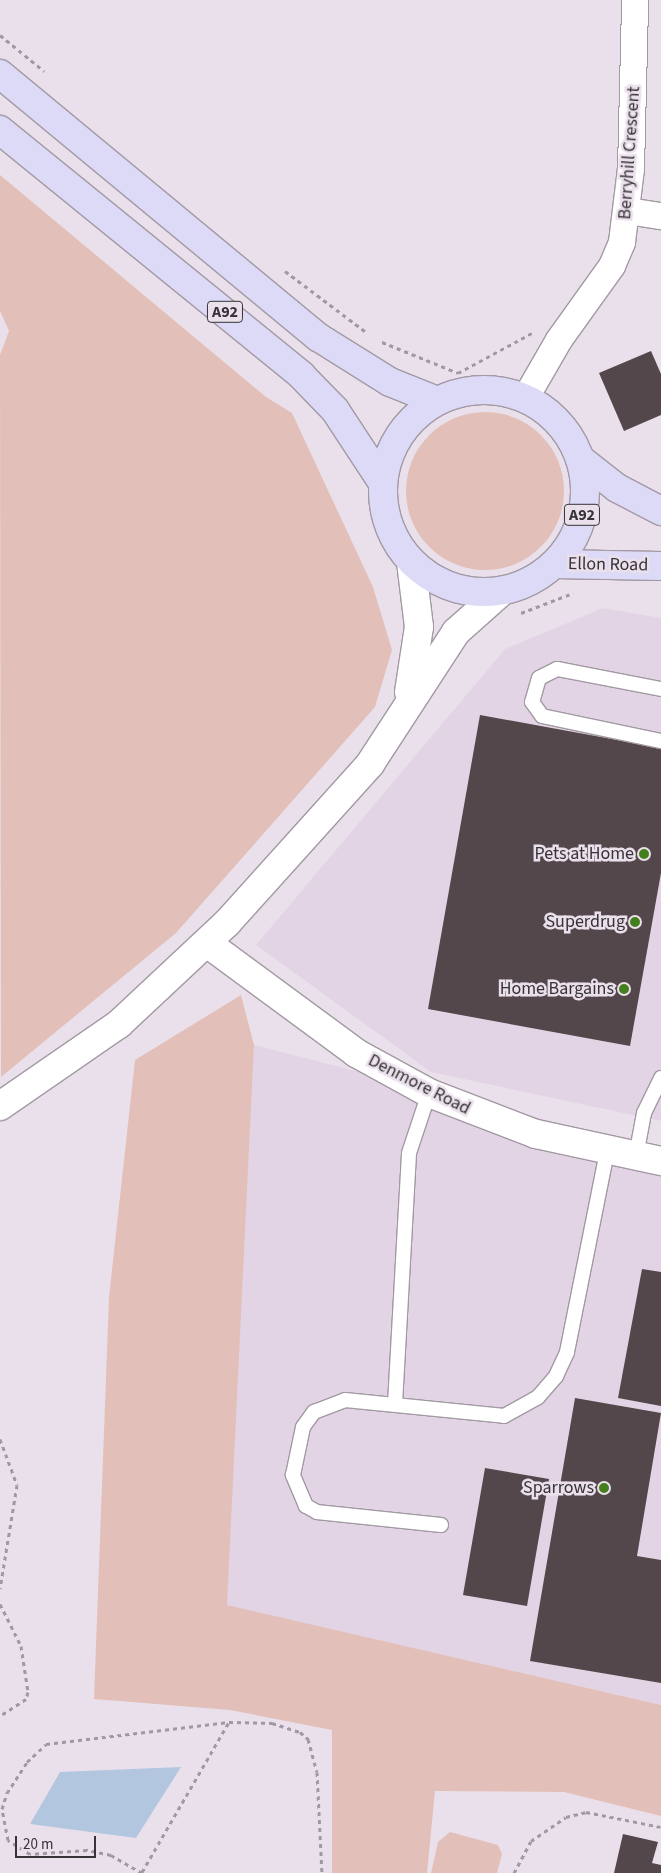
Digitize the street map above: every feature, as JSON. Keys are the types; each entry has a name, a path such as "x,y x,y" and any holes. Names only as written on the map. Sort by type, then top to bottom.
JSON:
{"main road":[{"name":"A92","path":"0,74 318,337 390,382 437,401"},
{"name":"A92","path":"0,130 301,375 335,410 383,483"},
{"name":"A92","path":"580,459 585,487 582,515 572,542 554,564 530,582 502,591 452,588 411,562 388,525 383,483 400,435 437,401 481,390 525,399 558,423 580,459 617,488 661,511"},
{"path":"407,701 420,627 411,562"},
{"name":"Ellon Road","path":"554,564 661,566"},
{"path":"0,1106 119,1024 207,943 337,803 370,764 407,701 471,614 502,591"},
{"name":"Denmore Road","path":"207,943 356,1053 429,1093 536,1134 607,1151 648,1158"}],"street":[{"name":"Berryhill Crescent","path":"525,399 560,340 612,266 628,211 637,59 635,0"},
{"path":"628,211 661,216"}],"lane":[{"path":"661,688 557,669 539,678 532,702 542,716 661,740"},
{"path":"648,1158 644,1113 661,1078"},
{"path":"395,1404 409,1153 429,1093"},
{"path":"441,1524 317,1512 297,1493 293,1474 297,1445 314,1412 346,1400 504,1416 526,1406 556,1376 566,1352 607,1151"}],"path":[{"path":"0,34 52,78"},
{"path":"276,264 368,334"},
{"path":"376,339 458,373 497,356 545,324 560,340"},
{"path":"515,616 577,593"},
{"path":"0,1439 17,1485 0,1589"},
{"path":"0,1604 21,1646 28,1692 26,1699 0,1716"},
{"path":"228,1722 142,1873 111,1855 87,1850 43,1855 16,1849 4,1824 7,1793 27,1762 60,1739 116,1738 228,1722 281,1725 308,1739 317,1772 322,1873"},
{"path":"514,1873 531,1841 566,1817 586,1812 661,1827"}],"shaded area":[{"path":"0,175 266,397 292,413 373,587 392,650 375,707 176,933 1,1077 0,355 9,331 0,311"},
{"path":"493,412 508,415 522,421 541,435 551,447 561,468 564,491 561,514 551,535 541,547 529,557 508,567 493,570 477,570 462,567 441,557 419,535 407,507 406,483 409,468 419,447 441,425 469,413"},
{"path":"603,608 661,618 661,1121 431,1072 256,945 505,649"},
{"path":"241,995 254,1045 227,1605 661,1705 661,1816 564,1792 435,1791 427,1873 332,1873 332,1730 230,1710 94,1699 109,1297 135,1060"},
{"path":"254,1045 661,1149 661,1705 224,1605"},
{"path":"450,1832 498,1845 502,1854 497,1873 431,1873 438,1842"}],"water":[{"path":"181,1767 136,1838 30,1824 60,1772"}],"building":[{"path":"651,351 661,374 661,415 624,431 599,373"},
{"path":"480,715 661,748 661,873 630,1046 428,1009"},
{"path":"642,1269 661,1272 661,1406 618,1398"},
{"name":"Sparrows","path":"575,1398 661,1413 637,1556 661,1560 661,1683 530,1661"},
{"path":"485,1468 549,1479 527,1606 463,1595"},
{"path":"623,1834 658,1842 652,1863 661,1865 661,1873 614,1873"}],"place":[{"name":"Pets at Home","path":"644,854"},
{"name":"Superdrug","path":"635,922"},
{"name":"Home Bargains","path":"624,989"},
{"name":"Sparrows","path":"604,1488"}]}
